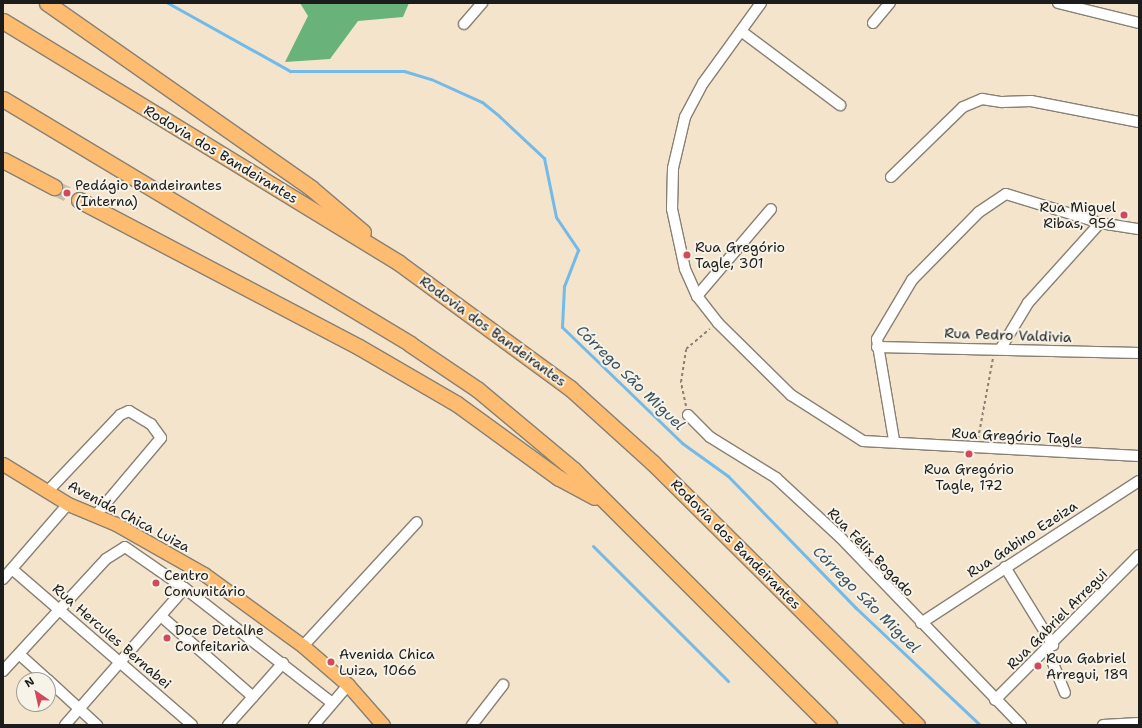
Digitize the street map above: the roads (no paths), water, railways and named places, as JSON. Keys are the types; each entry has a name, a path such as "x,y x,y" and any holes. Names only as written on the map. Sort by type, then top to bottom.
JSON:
{"highway":[{"path":"47,3 311,188 399,263"},
{"name":"Rodovia dos Bandeirantes","path":"3,21 399,263 570,388 653,462 917,725"},
{"path":"3,99 410,344 477,389 574,470 829,725"},
{"path":"3,160 54,187"},
{"path":"79,200 359,347 457,404 559,478 609,505"}],"main road":[{"name":"Avenida Chica Luiza","path":"3,464 68,504 96,515 204,574 303,646 348,684 383,725"}],"street":[{"path":"464,24 482,3"},
{"name":"Rua Gregório Tagle","path":"761,3 703,83 685,117 673,168 674,228 697,296 718,323 807,407 863,441 894,440 975,449 1139,456"},
{"path":"872,23 890,3"},
{"path":"1058,3 1139,23"},
{"path":"741,31 840,105"},
{"path":"891,177 972,101 1031,101 1139,122"},
{"path":"894,440 877,347 881,327 912,280 965,225 1000,196 1014,195 1100,222 1139,228"},
{"path":"697,296 771,209"},
{"path":"998,348 1028,303 1100,222"},
{"name":"Rua Pedro Valdivia","path":"877,347 998,348 1139,353"},
{"path":"48,491 120,415 129,411 151,424 161,438 96,515"},
{"name":"Rua Félix Bogado","path":"688,415 710,436 776,478 853,549 994,700 1021,725"},
{"name":"Rua Gabino Ezeiza","path":"922,623 1139,480"},
{"path":"3,579 68,504"},
{"path":"303,646 417,522"},
{"path":"3,671 61,610 106,558 125,547 185,588 283,663 332,703"},
{"name":"Rua Gabriel Arregui","path":"994,700 1050,648 1139,555"},
{"path":"1005,567 1050,648 1065,693"},
{"name":"Rua Hercules Bernabei","path":"12,569 120,661 192,725"},
{"path":"66,725 120,661 162,617 185,588"},
{"path":"162,617 253,698"},
{"path":"19,654 39,672"},
{"path":"228,725 283,663"},
{"path":"314,725 348,684"},
{"path":"472,725 503,686"},
{"path":"56,688 97,725"},
{"path":"1103,725 1139,723"}],"waterway":[{"name":"Córrego São Miguel","path":"168,3 290,71 404,71 431,79 482,102 499,116 544,158 556,217 578,250 564,286 562,327 682,443 728,476 856,608 980,725"},
{"path":"593,546 728,681"}],"tunnel":[{"path":"54,187 79,200"}],"place":[{"name":"Pedágio Bandeirantes (Interna)","path":"67,193"},
{"name":"Rua Miguel Ribas, 956","path":"1124,215"},
{"name":"Rua Gregório Tagle, 301","path":"687,255"},
{"name":"Rua Gregório Tagle, 172","path":"969,454"},
{"name":"Centro Comunitário","path":"156,583"},
{"name":"Doce Detalhe Confeitaria","path":"167,638"},
{"name":"Avenida Chica Luiza, 1066","path":"331,662"},
{"name":"Rua Gabriel Arregui, 189","path":"1038,666"}]}
